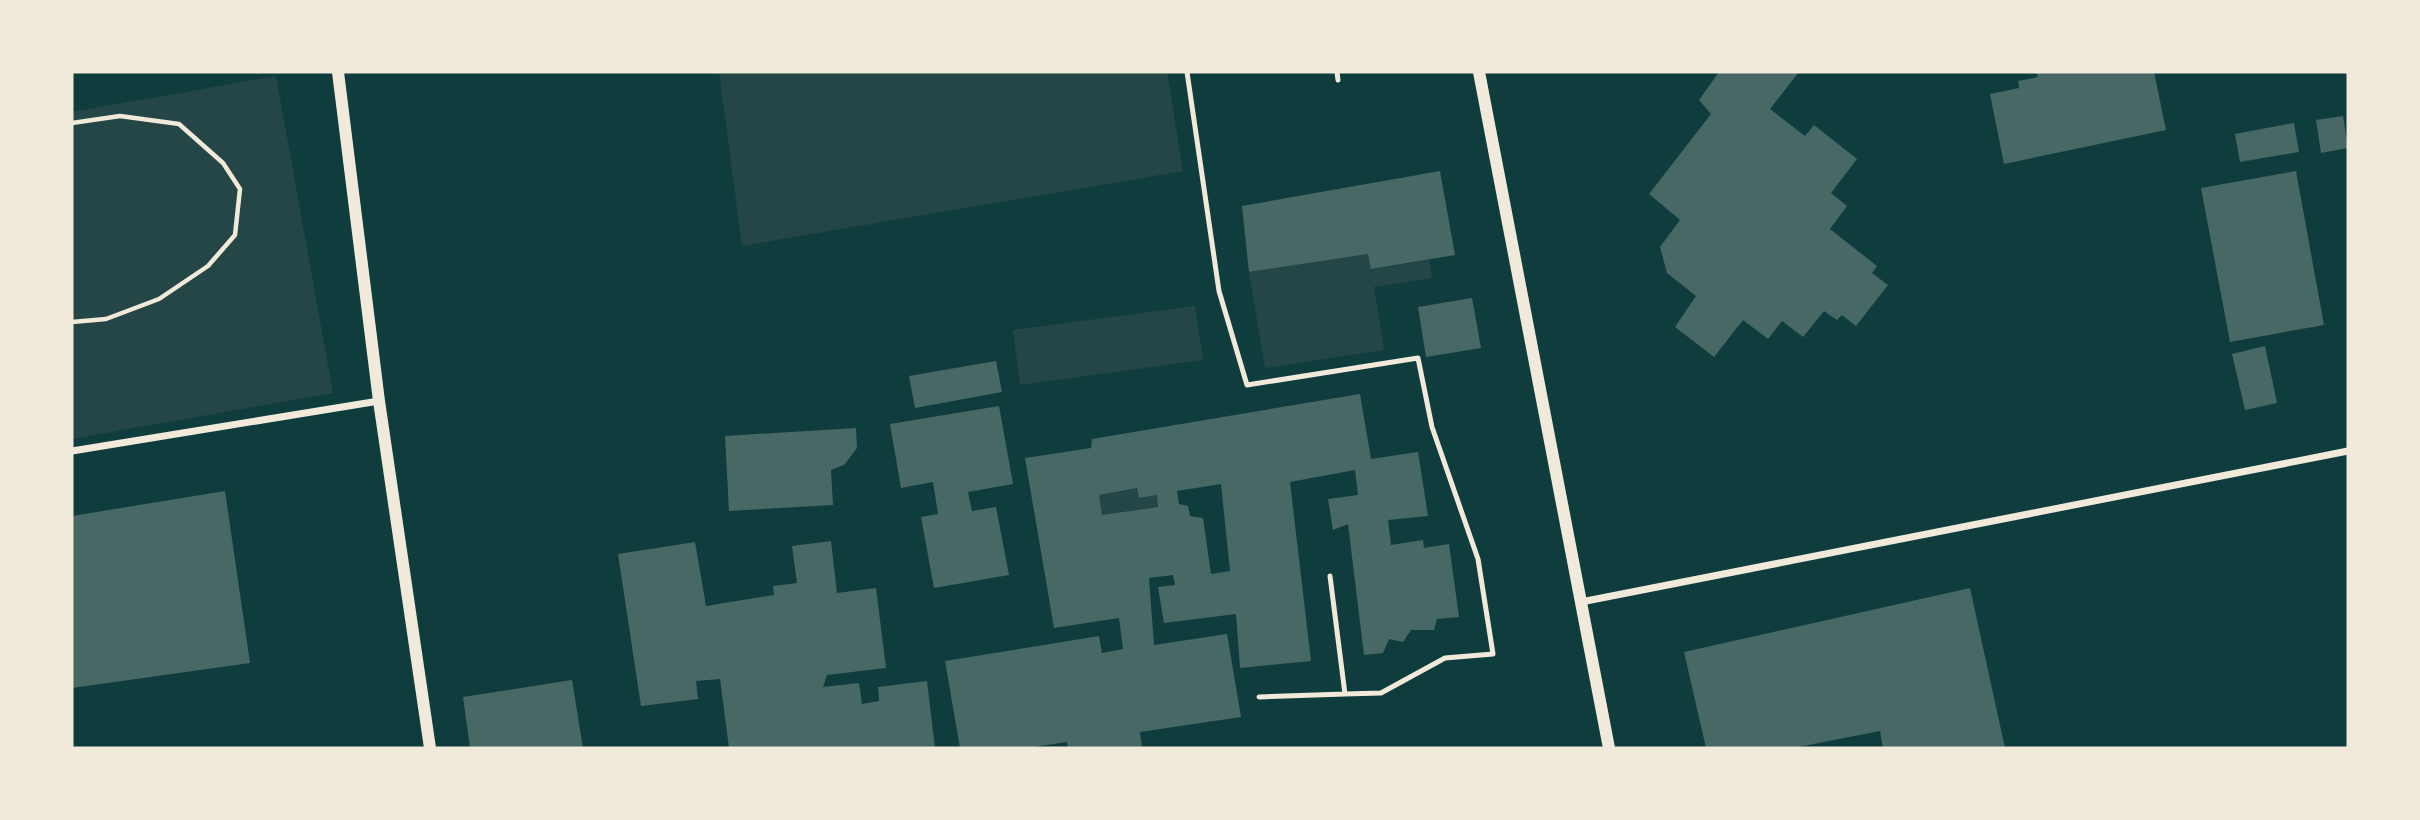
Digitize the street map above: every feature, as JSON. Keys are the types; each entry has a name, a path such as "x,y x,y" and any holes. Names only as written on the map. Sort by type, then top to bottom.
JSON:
{"street":[{"path":"338,72 379,401 430,748"},
{"path":"1479,72 1609,748"},
{"path":"72,452 379,401"},
{"path":"1581,602 2348,451"}],"lane":[{"path":"1187,72 1219,291 1247,386 1418,358 1432,427 1478,559 1493,654 1445,658 1381,693 1259,697"},
{"path":"1337,72 1338,80"},
{"path":"1329,576 1345,694"}],"path":[{"path":"72,123 120,116 179,124 223,163 240,189 235,235 208,266 159,299 106,319 72,322"}],"shaded area":[{"path":"719,72 1167,72 1183,171 742,246"},
{"path":"276,76 333,393 72,439 72,112"},
{"path":"1368,254 1372,269 1429,260 1432,278 1374,287 1384,350 1265,368 1249,272"},
{"path":"1195,306 1203,360 1020,385 1013,330"},
{"path":"1137,488 1139,498 1157,495 1158,507 1102,515 1099,495"}],"building":[{"path":"1719,72 1799,72 1770,109 1805,136 1814,125 1857,159 1831,193 1847,206 1830,229 1877,266 1872,273 1888,285 1856,326 1842,315 1837,320 1824,311 1803,337 1782,321 1768,339 1743,320 1714,357 1675,327 1696,296 1667,273 1660,247 1680,220 1649,194 1711,114 1699,100"},
{"path":"2036,72 2154,72 2166,130 2004,164 1990,94 2019,88 2018,81 2038,77"},
{"path":"2343,116 2348,148 2321,153 2316,120"},
{"path":"2294,123 2299,152 2240,162 2235,134"},
{"path":"1440,171 1455,255 1371,269 1368,254 1249,272 1242,206"},
{"path":"2296,171 2324,325 2230,342 2201,188"},
{"path":"1472,298 1481,348 1426,357 1418,307"},
{"path":"2265,346 2277,403 2245,410 2232,354"},
{"path":"996,361 1002,392 915,408 909,376"},
{"path":"1360,394 1371,459 1418,452 1428,516 1388,520 1391,545 1423,540 1424,548 1449,544 1459,617 1437,619 1434,630 1411,630 1403,642 1389,639 1383,653 1364,655 1348,524 1333,530 1328,499 1358,495 1355,470 1290,482 1311,661 1240,668 1236,614 1164,623 1158,587 1175,585 1173,575 1149,578 1154,645 1227,634 1241,717 1140,732 1142,748 1068,748 1067,742 1026,748 960,748 945,661 1099,636 1102,653 1123,649 1119,618 1054,628 1025,458 1091,448 1092,439","holes":["1221,484 1230,571 1211,574 1203,518 1190,516 1188,506 1179,504 1177,491","1137,488 1139,498 1157,495 1158,507 1102,515 1099,495"]},
{"path":"999,406 1013,484 968,492 972,511 996,507 1009,575 934,588 921,517 938,514 933,482 901,488 890,424"},
{"path":"856,428 857,448 844,465 831,470 833,505 729,511 725,436"},
{"path":"225,491 250,663 72,688 72,516"},
{"path":"831,541 837,593 876,588 886,668 827,675 823,687 859,683 862,704 879,701 878,687 927,681 935,748 729,748 720,679 696,681 698,699 641,706 618,554 695,542 706,606 774,595 773,586 797,583 792,546"},
{"path":"1970,588 2005,748 1883,748 1880,731 1793,748 1706,748 1684,652"},
{"path":"572,680 583,748 470,748 463,697"}]}
